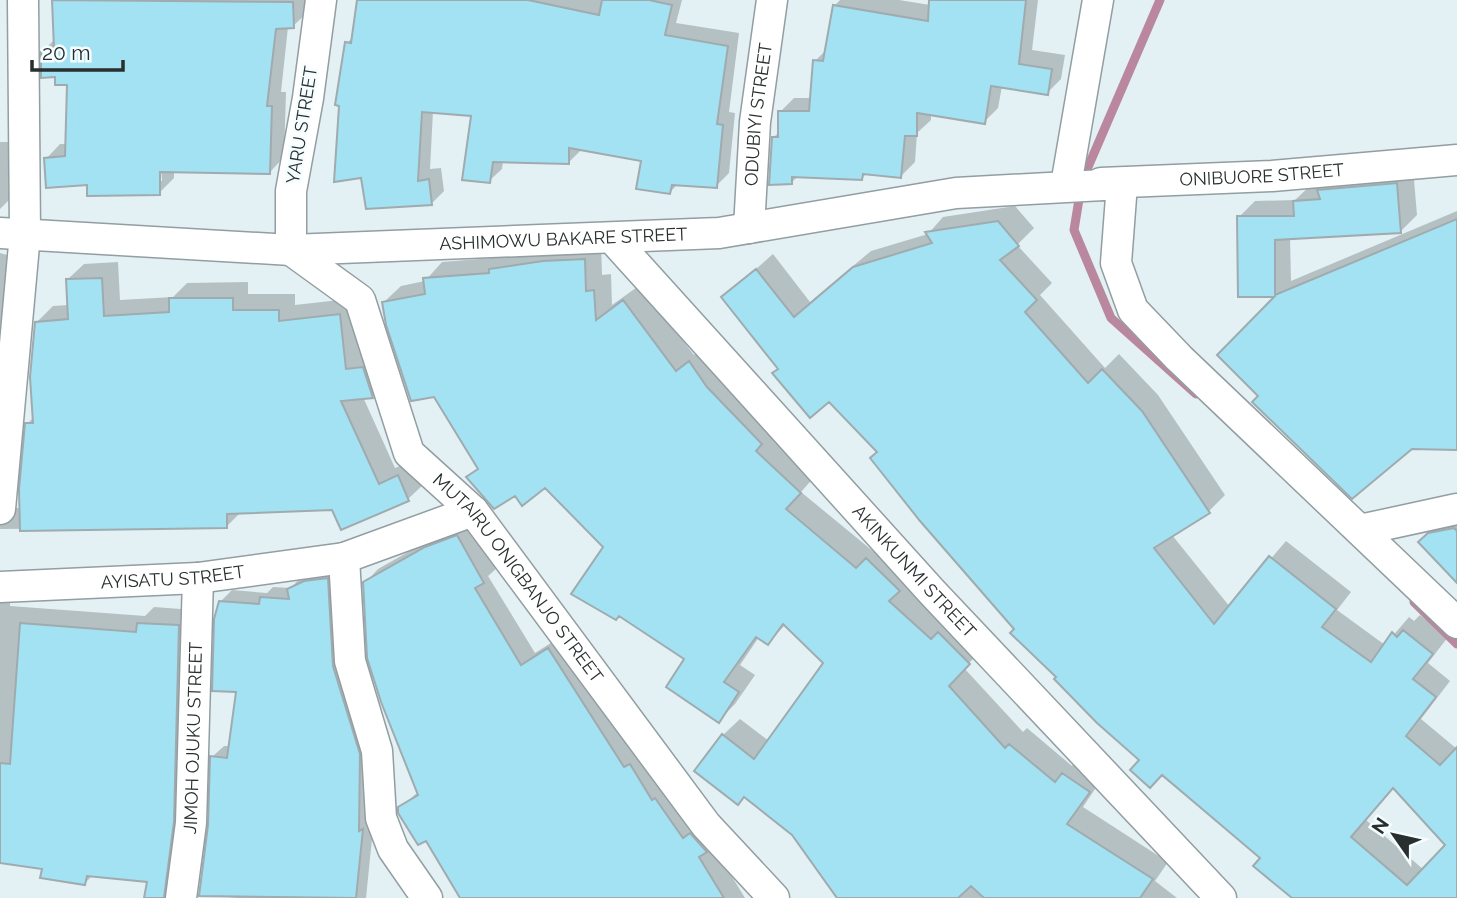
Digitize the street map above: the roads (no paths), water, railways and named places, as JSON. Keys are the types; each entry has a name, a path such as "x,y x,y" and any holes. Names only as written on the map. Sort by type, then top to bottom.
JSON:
{"street":[{"path":"0,509 23,0"},
{"name":"YARU STREET","path":"291,250 291,191 308,98 321,0"},
{"name":"ODUBIYI STREET","path":"749,228 755,122 772,0"},
{"path":"1066,186 1098,0"},
{"name":"ONIBUORE STREET","path":"1066,186 1272,176 1457,160"},
{"path":"1112,183 1116,263 1133,310 1457,623"},
{"name":"ASHIMOWU BAKARE STREET","path":"13,234 291,250 612,238 719,233 956,193 1066,186"},
{"name":"AKINKUNMI STREET","path":"612,238 932,592 1221,898"},
{"name":"MUTAIRU ONIGBANJO STREET","path":"291,250 360,300 409,453 473,512 706,825 774,898"},
{"path":"1360,530 1457,509"},
{"name":"AYISATU STREET","path":"0,587 198,578 344,558 473,512"},
{"path":"344,558 350,661 377,751 381,818 393,849 427,898"},
{"name":"JIMOH OJUKU STREET","path":"180,898 191,823 198,578"}],"waterway":[{"path":"1160,0 1082,181 1074,230 1111,318 1196,394"},
{"path":"1414,602 1457,644"}]}
